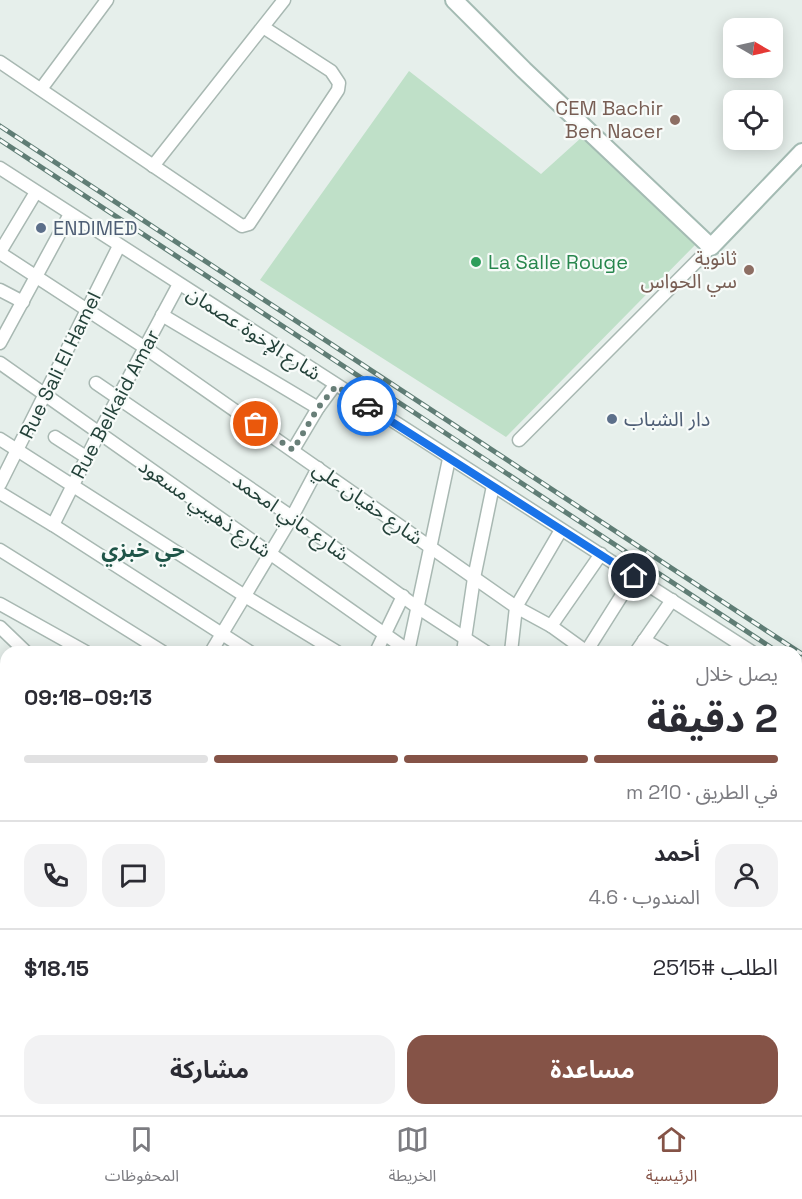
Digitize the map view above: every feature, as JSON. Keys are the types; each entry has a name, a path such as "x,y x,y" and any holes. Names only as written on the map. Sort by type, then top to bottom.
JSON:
{"street":[{"path":"41,89 107,0"},
{"path":"153,166 284,0"},
{"path":"454,0 469,7 524,70 711,247"},
{"path":"0,62 242,226 249,224 339,90 339,83 331,71 263,27"},
{"path":"519,440 802,152"},
{"name":"شارع الإخوة عصمان","path":"0,168 743,646"},
{"path":"0,252 36,192"},
{"path":"0,343 70,213"},
{"name":"Rue Sali El Hamel","path":"0,484 119,246"},
{"name":"شارع حفيان علي","path":"0,252 144,347 516,607 551,626 578,646"},
{"name":"Rue Belkaid Amar","path":"53,525 117,397 179,284"},
{"path":"0,290 23,302"},
{"path":"162,315 318,408"},
{"name":"شارع ذهيبي مسعود","path":"0,363 400,646"},
{"name":"شارع ماني امحمد","path":"96,383 403,596 464,646"},
{"path":"293,450 318,408 336,386"},
{"path":"55,437 86,458"},
{"path":"0,439 327,646"},
{"path":"410,646 450,459"},
{"path":"215,646 292,517 318,468"},
{"path":"464,646 474,578 493,486"},
{"path":"0,493 241,646"},
{"path":"512,646 516,607 561,530"},
{"path":"0,549 154,646"},
{"path":"551,626 601,554"},
{"path":"590,646 634,576"},
{"path":"379,646 403,596"},
{"path":"640,646 672,600"},
{"path":"0,604 75,646"},
{"path":"0,627 20,646"},
{"path":"645,640 655,646"}],"green space":[{"name":"La Salle Rouge","path":"409,71 541,174 582,137 696,244 506,437 260,280"}],"railway":[{"path":"0,126 790,646"},
{"path":"0,140 769,646"}],"way so far":[{"path":"256,424 293,450 318,408 336,386 367,406"}],"place":[{"name":"CEM Bachir Ben Nacer","path":"675,120"},
{"name":"ENDIMED","path":"41,228"},
{"name":"La Salle Rouge","path":"476,262"},
{"name":"ثانوية سي الحواس","path":"749,270"},
{"name":"دار الشباب","path":"612,419"}],"district":[{"name":"حي خبزي","path":"143,550"}],"route":[{"path":"367,406 634,576"}]}
